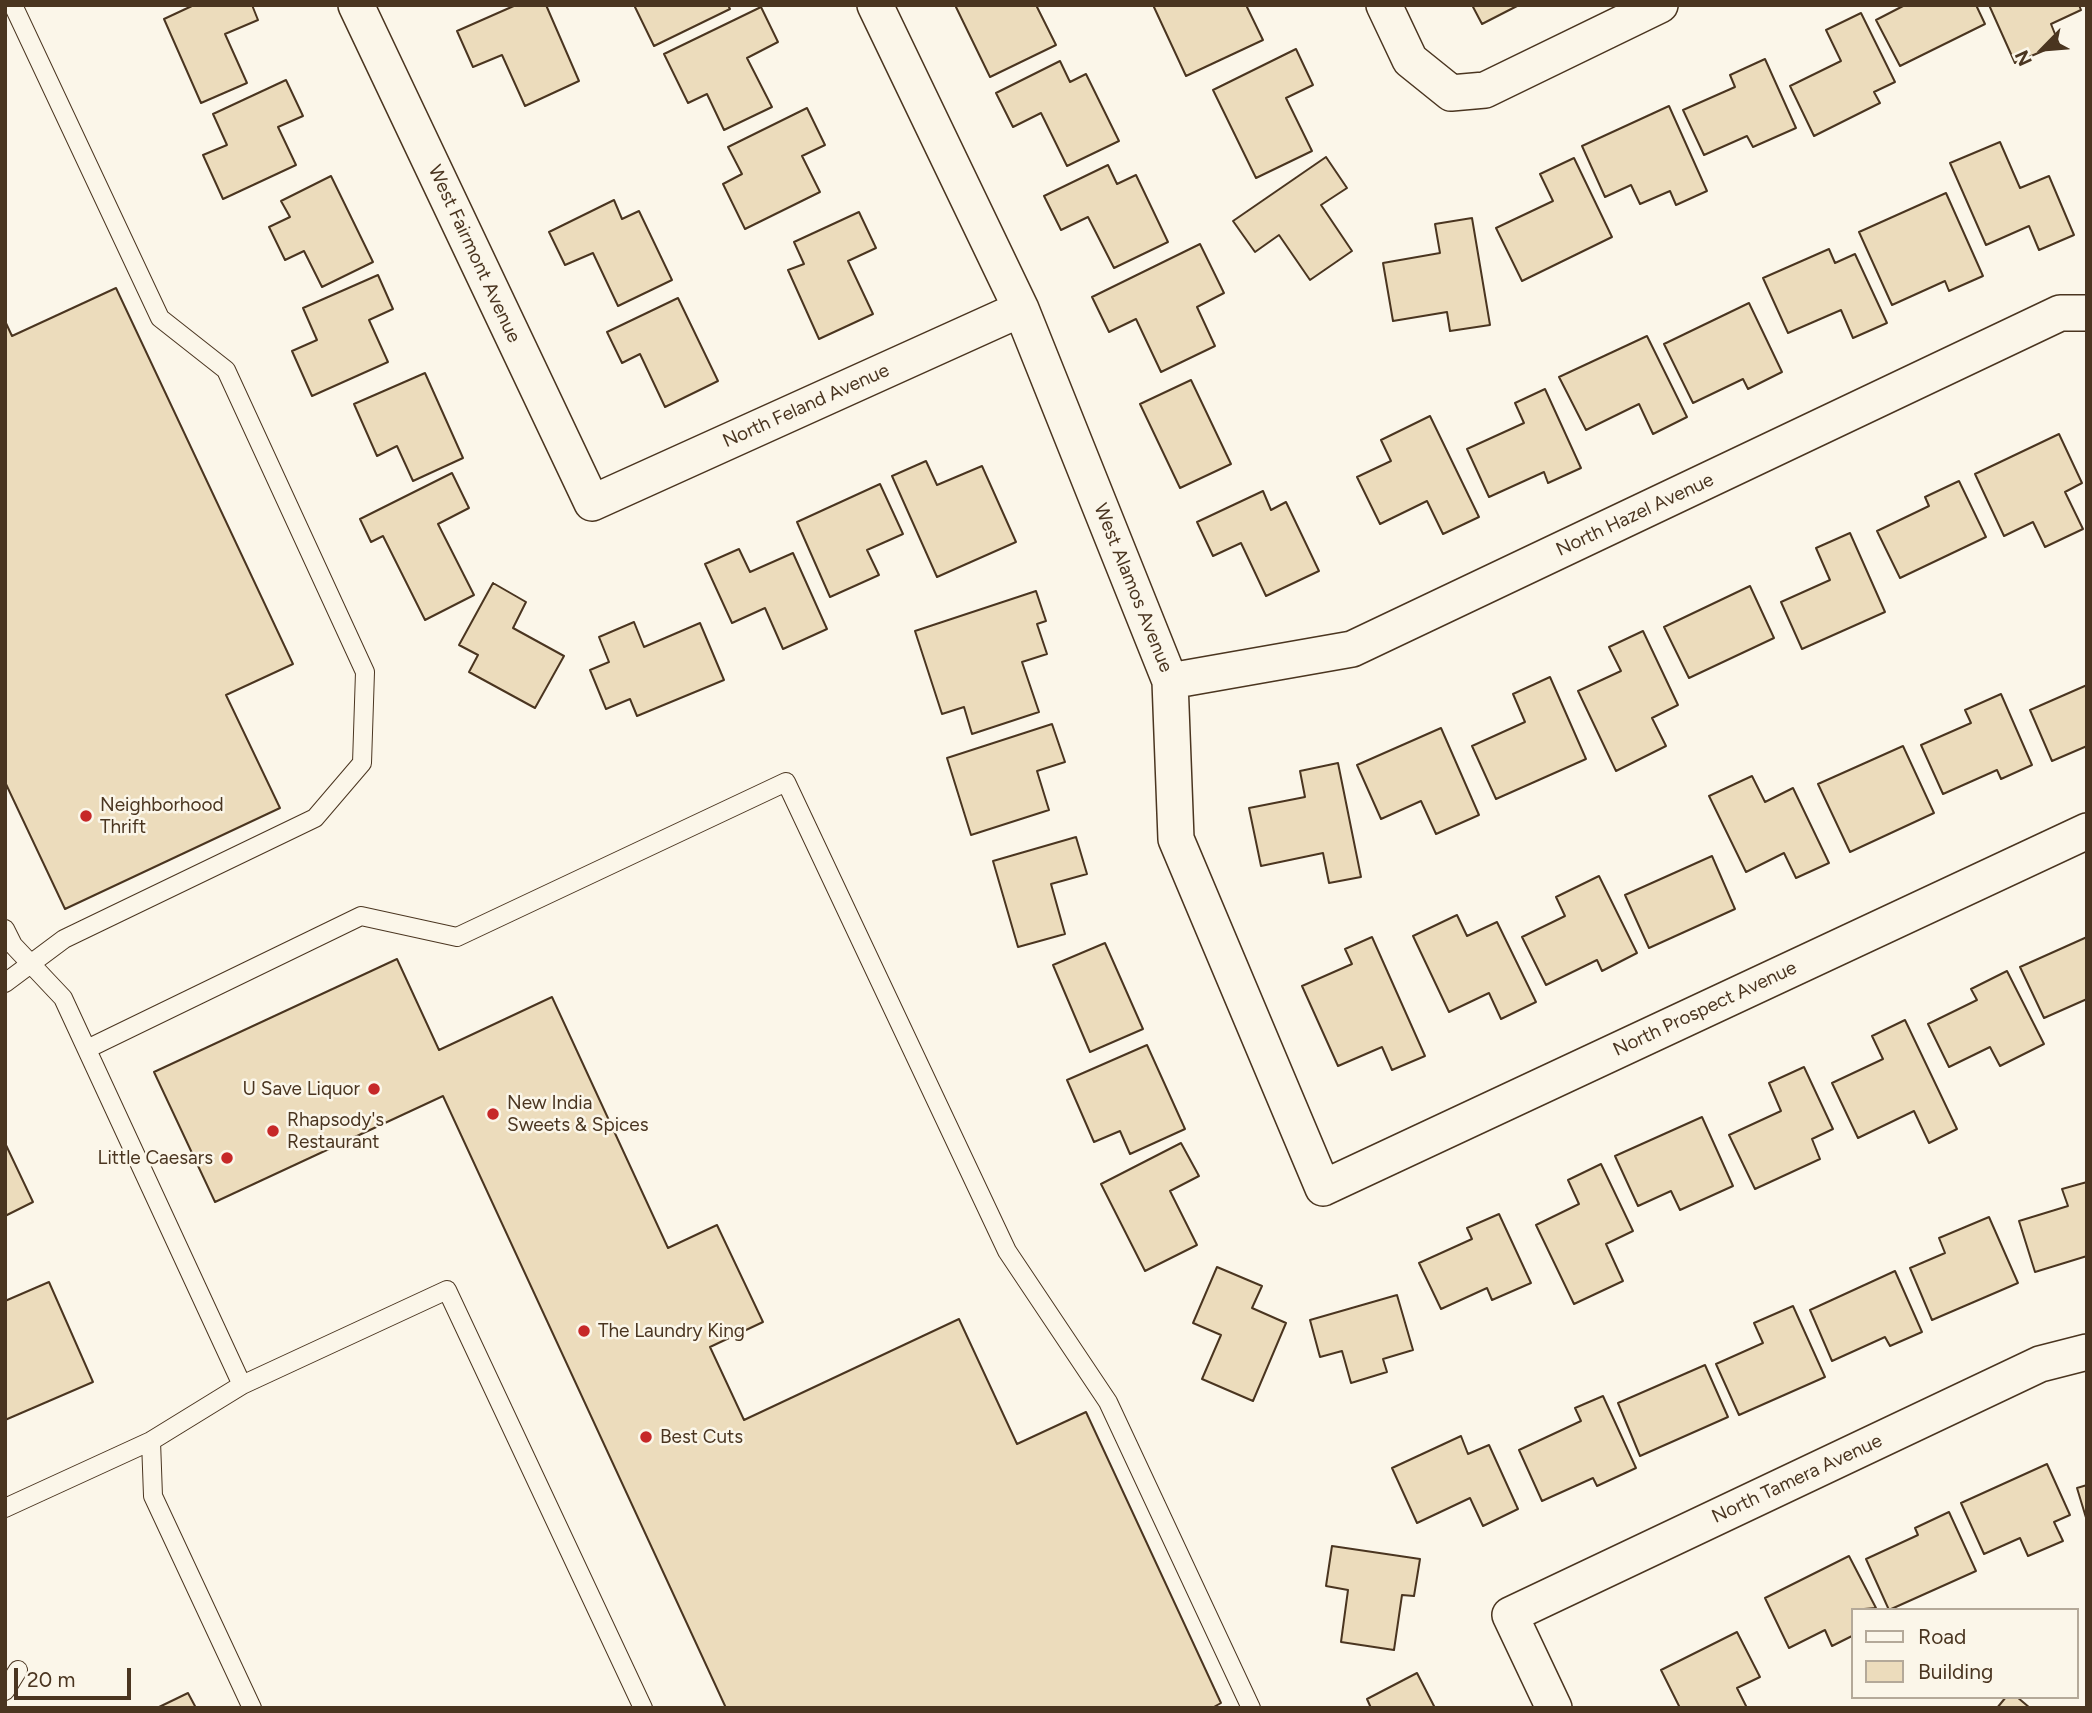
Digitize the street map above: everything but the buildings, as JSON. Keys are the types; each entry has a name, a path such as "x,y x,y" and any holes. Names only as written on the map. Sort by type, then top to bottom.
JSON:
{"street":[{"name":"West Fairmont Avenue","path":"356,5 592,503"},
{"name":"West Alamos Avenue","path":"875,5 1021,309 1170,681 1176,839 1323,1188"},
{"path":"1384,5 1410,60 1451,93 1485,90 1660,5"},
{"name":"North Feland Avenue","path":"592,503 1021,309"},
{"name":"North Hazel Avenue","path":"1170,681 1352,649 2060,313 2087,313"},
{"name":"North Prospect Avenue","path":"1323,1188 2087,831"},
{"name":"North Tamera Avenue","path":"1555,1708 1510,1615 2040,1364 2087,1352"}],"lane":[{"path":"5,983 64,939 315,818 362,763 365,672 226,370 160,318 13,5"},
{"path":"87,1049 361,916 457,937 786,782 1007,1251 1108,1402 1251,1708"},
{"path":"5,929 13,945 63,998 242,1385"},
{"path":"5,1508 150,1441 242,1385 447,1290 643,1708"},
{"path":"150,1441 153,1496 252,1708"},
{"path":"5,1691 18,1670"}],"place":[{"name":"Neighborhood Thrift","path":"86,816"},
{"name":"U Save Liquor","path":"374,1089"},
{"name":"New India Sweets & Spices","path":"493,1114"},
{"name":"Rhapsody's Restaurant","path":"273,1131"},
{"name":"Little Caesars","path":"227,1158"},
{"name":"The Laundry King","path":"584,1331"},
{"name":"Best Cuts","path":"646,1437"}]}
